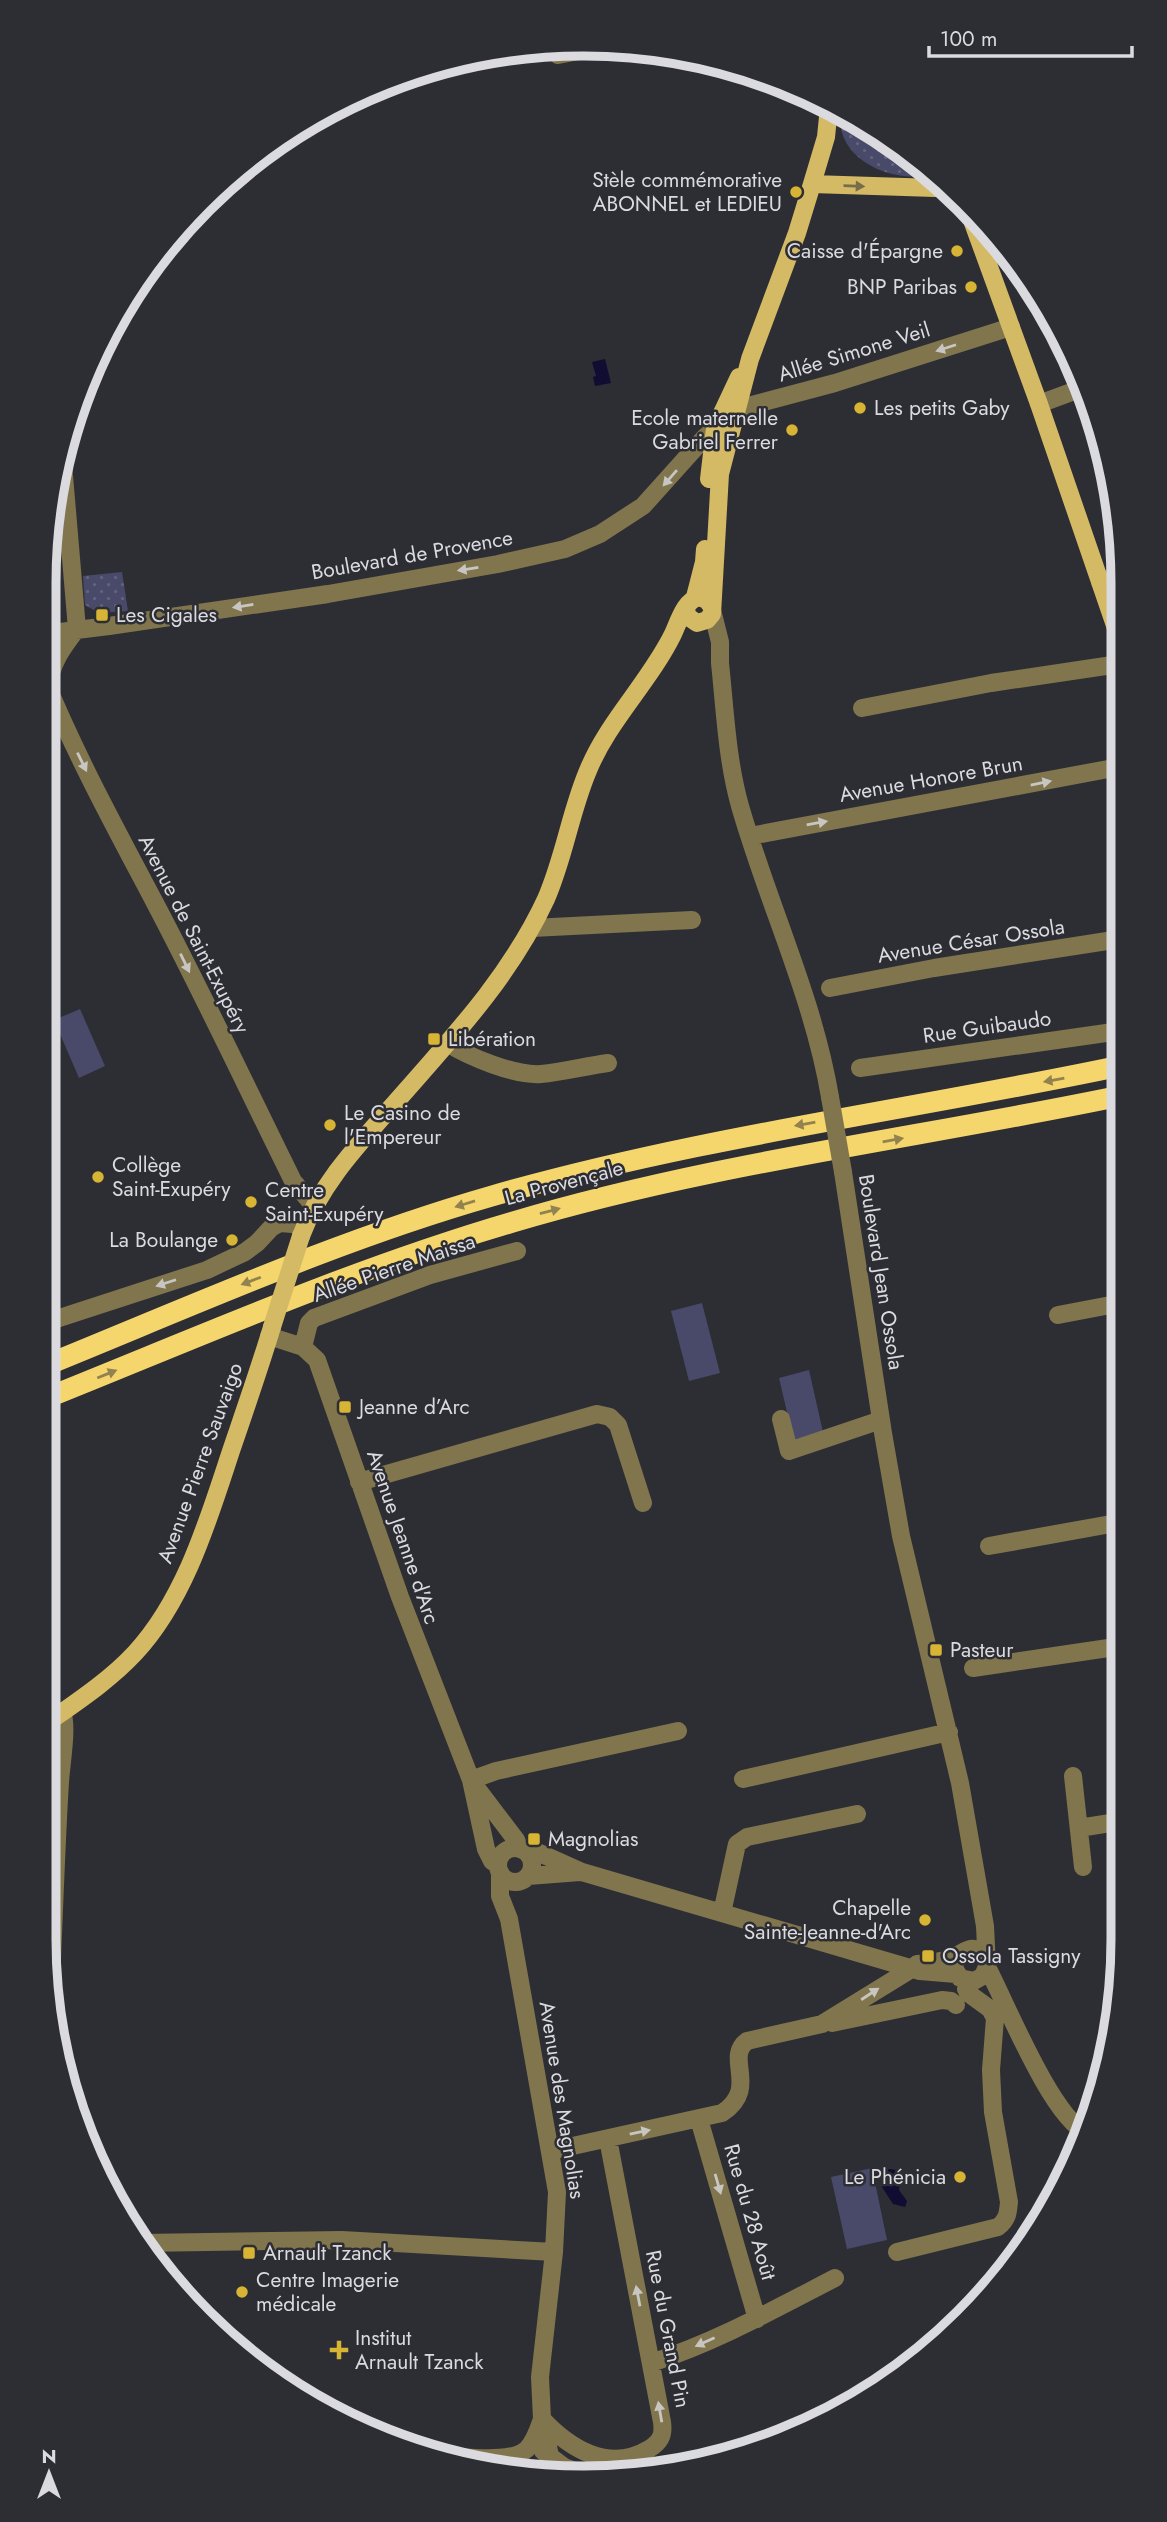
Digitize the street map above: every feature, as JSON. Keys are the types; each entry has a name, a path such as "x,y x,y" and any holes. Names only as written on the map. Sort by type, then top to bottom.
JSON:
{"highway":[{"name":"La Provençale","path":"56,1361 343,1246 491,1196 740,1136 1111,1068"},
{"name":"La Provençale","path":"56,1394 351,1275 513,1222 664,1183 1013,1119 1111,1098"}],"main road":[{"path":"700,611 719,479 725,455 750,359 797,233 812,184 826,136 828,116"},
{"path":"812,184 932,188"},
{"path":"976,232 1111,614"},
{"path":"700,611 706,506 715,428 732,389 750,359"},
{"name":"Avenue Pierre Sauvaigo","path":"56,1716 127,1661 163,1616 203,1533 313,1205 345,1159 496,985 532,928 564,852 585,776 596,751 670,639 700,611"}],"street":[{"name":"Allée Simone Veil","path":"715,428 737,409 835,383 1011,327"},
{"path":"1039,404 1074,391"},
{"path":"715,428 725,455"},
{"name":"Boulevard de Provence","path":"56,632 328,594 498,564 565,549 608,529 643,506 715,428"},
{"path":"56,660 77,629 65,488"},
{"path":"1100,582 1111,578"},
{"name":"Boulevard Jean Ossola","path":"700,611 720,663 735,779 750,836 800,979 830,1097 901,1536 949,1732 985,1926 987,1963 1035,2065 1067,2117 1077,2125"},
{"path":"862,708 991,683 1111,665"},
{"name":"Avenue de Saint-Exupéry","path":"56,710 293,1181 313,1205"},
{"name":"Avenue Honore Brun","path":"750,836 1111,768"},
{"path":"532,928 692,920"},
{"name":"Avenue César Ossola","path":"830,988 934,968 1111,940"},
{"name":"Rue Guibaudo","path":"860,1068 1111,1032"},
{"path":"447,1043 461,1051 521,1073 541,1074 608,1063"},
{"path":"56,1319 207,1270 245,1252 280,1223 303,1231"},
{"name":"Allée Pierre Maissa","path":"303,1347 309,1323 314,1318 430,1275 517,1251"},
{"path":"1058,1315 1111,1305"},
{"path":"271,1331 303,1347"},
{"name":"Avenue Jeanne d'Arc","path":"303,1347 317,1360 426,1668 471,1780 486,1849 499,1869"},
{"path":"359,1482 597,1414 610,1417 618,1425 643,1503"},
{"path":"781,1419 789,1451 881,1420"},
{"path":"989,1546 1111,1524"},
{"path":"973,1668 1111,1648"},
{"path":"471,1780 496,1771 678,1731"},
{"path":"56,1732 62,1746 56,1880"},
{"path":"743,1779 949,1732"},
{"path":"1073,1776 1083,1867"},
{"name":"Avenue Jeanne d'Arc","path":"471,1780 522,1850"},
{"path":"722,1913 737,1844 747,1836 857,1814"},
{"path":"1079,1828 1111,1823"},
{"path":"509,1919 531,1869 532,1861 522,1850"},
{"path":"582,1872 511,1881 499,1869 505,1852 535,1851 582,1872 722,1913 908,1966 928,1972 967,1979 983,1976 987,1963 979,1951 962,1952 936,1962 908,1966 822,2024"},
{"name":"Avenue des Magnolias","path":"499,1869 500,1896 509,1919 558,2204 542,2352 541,2419 550,2456"},
{"name":"Boulevard Jean Ossola","path":"962,1952 975,1934 979,1894"},
{"path":"962,1952 954,1968 967,1979"},
{"path":"897,2252 998,2227 1005,2222 1008,2212 1009,2202 993,2112 991,2070 995,2018 981,2001 968,1993 967,1979"},
{"name":"Boulevard Jean Ossola","path":"967,1979 1005,2006"},
{"path":"550,2151 722,2112 732,2106 738,2096 741,2076 738,2053 740,2046 747,2041 942,2000 957,2005"},
{"name":"Rue du 28 Août","path":"699,2119 757,2319"},
{"name":"Rue du Grand Pin","path":"541,2419 555,2434 597,2457 620,2459 641,2454 658,2444 663,2430 608,2139"},
{"path":"153,2243 342,2240 554,2252"},
{"path":"651,2362 674,2356 757,2319 835,2278"},
{"path":"527,2449 535,2439 541,2419"},
{"path":"488,2457 507,2457 527,2449 540,2449 562,2465"}],"shaded area":[{"path":"841,123 877,145 919,177 885,172 870,165 857,156 847,144"},
{"path":"605,359 611,383 595,386 593,377 596,376 592,362"},
{"path":"122,572 128,611 99,613 85,605 83,576"},
{"path":"80,1009 105,1066 79,1078 56,1019"},
{"path":"702,1303 720,1373 689,1381 671,1311"},
{"path":"809,1370 823,1432 794,1442 779,1378"},
{"path":"872,2168 887,2240 847,2249 831,2177"},
{"path":"889,2169 897,2170 901,2174 899,2190 907,2201 905,2207 893,2204 882,2187 882,2175"}],"place":[{"name":"Stèle commémorative ABONNEL et LEDIEU","path":"796,192"},
{"name":"Caisse d'Épargne","path":"957,251"},
{"name":"BNP Paribas","path":"971,287"},
{"name":"Les petits Gaby","path":"860,408"},
{"name":"Ecole maternelle Gabriel Ferrer","path":"792,430"},
{"name":"Les Cigales","path":"102,615"},
{"name":"Libération","path":"434,1039"},
{"name":"Le Casino de l'Empereur","path":"330,1125"},
{"name":"Collège Saint-Exupéry","path":"98,1177"},
{"name":"Centre Saint-Exupéry","path":"251,1202"},
{"name":"La Boulange","path":"232,1240"},
{"name":"Jeanne d’Arc","path":"345,1407"},
{"name":"Pasteur","path":"936,1650"},
{"name":"Magnolias","path":"534,1839"},
{"name":"Chapelle Sainte-Jeanne-d'Arc","path":"925,1920"},
{"name":"Ossola Tassigny","path":"928,1956"},
{"name":"Le Phénicia","path":"960,2177"},
{"name":"Arnault Tzanck","path":"249,2253"},
{"name":"Centre Imagerie médicale","path":"242,2292"},
{"name":"Institut Arnault Tzanck","path":"339,2350"}]}
